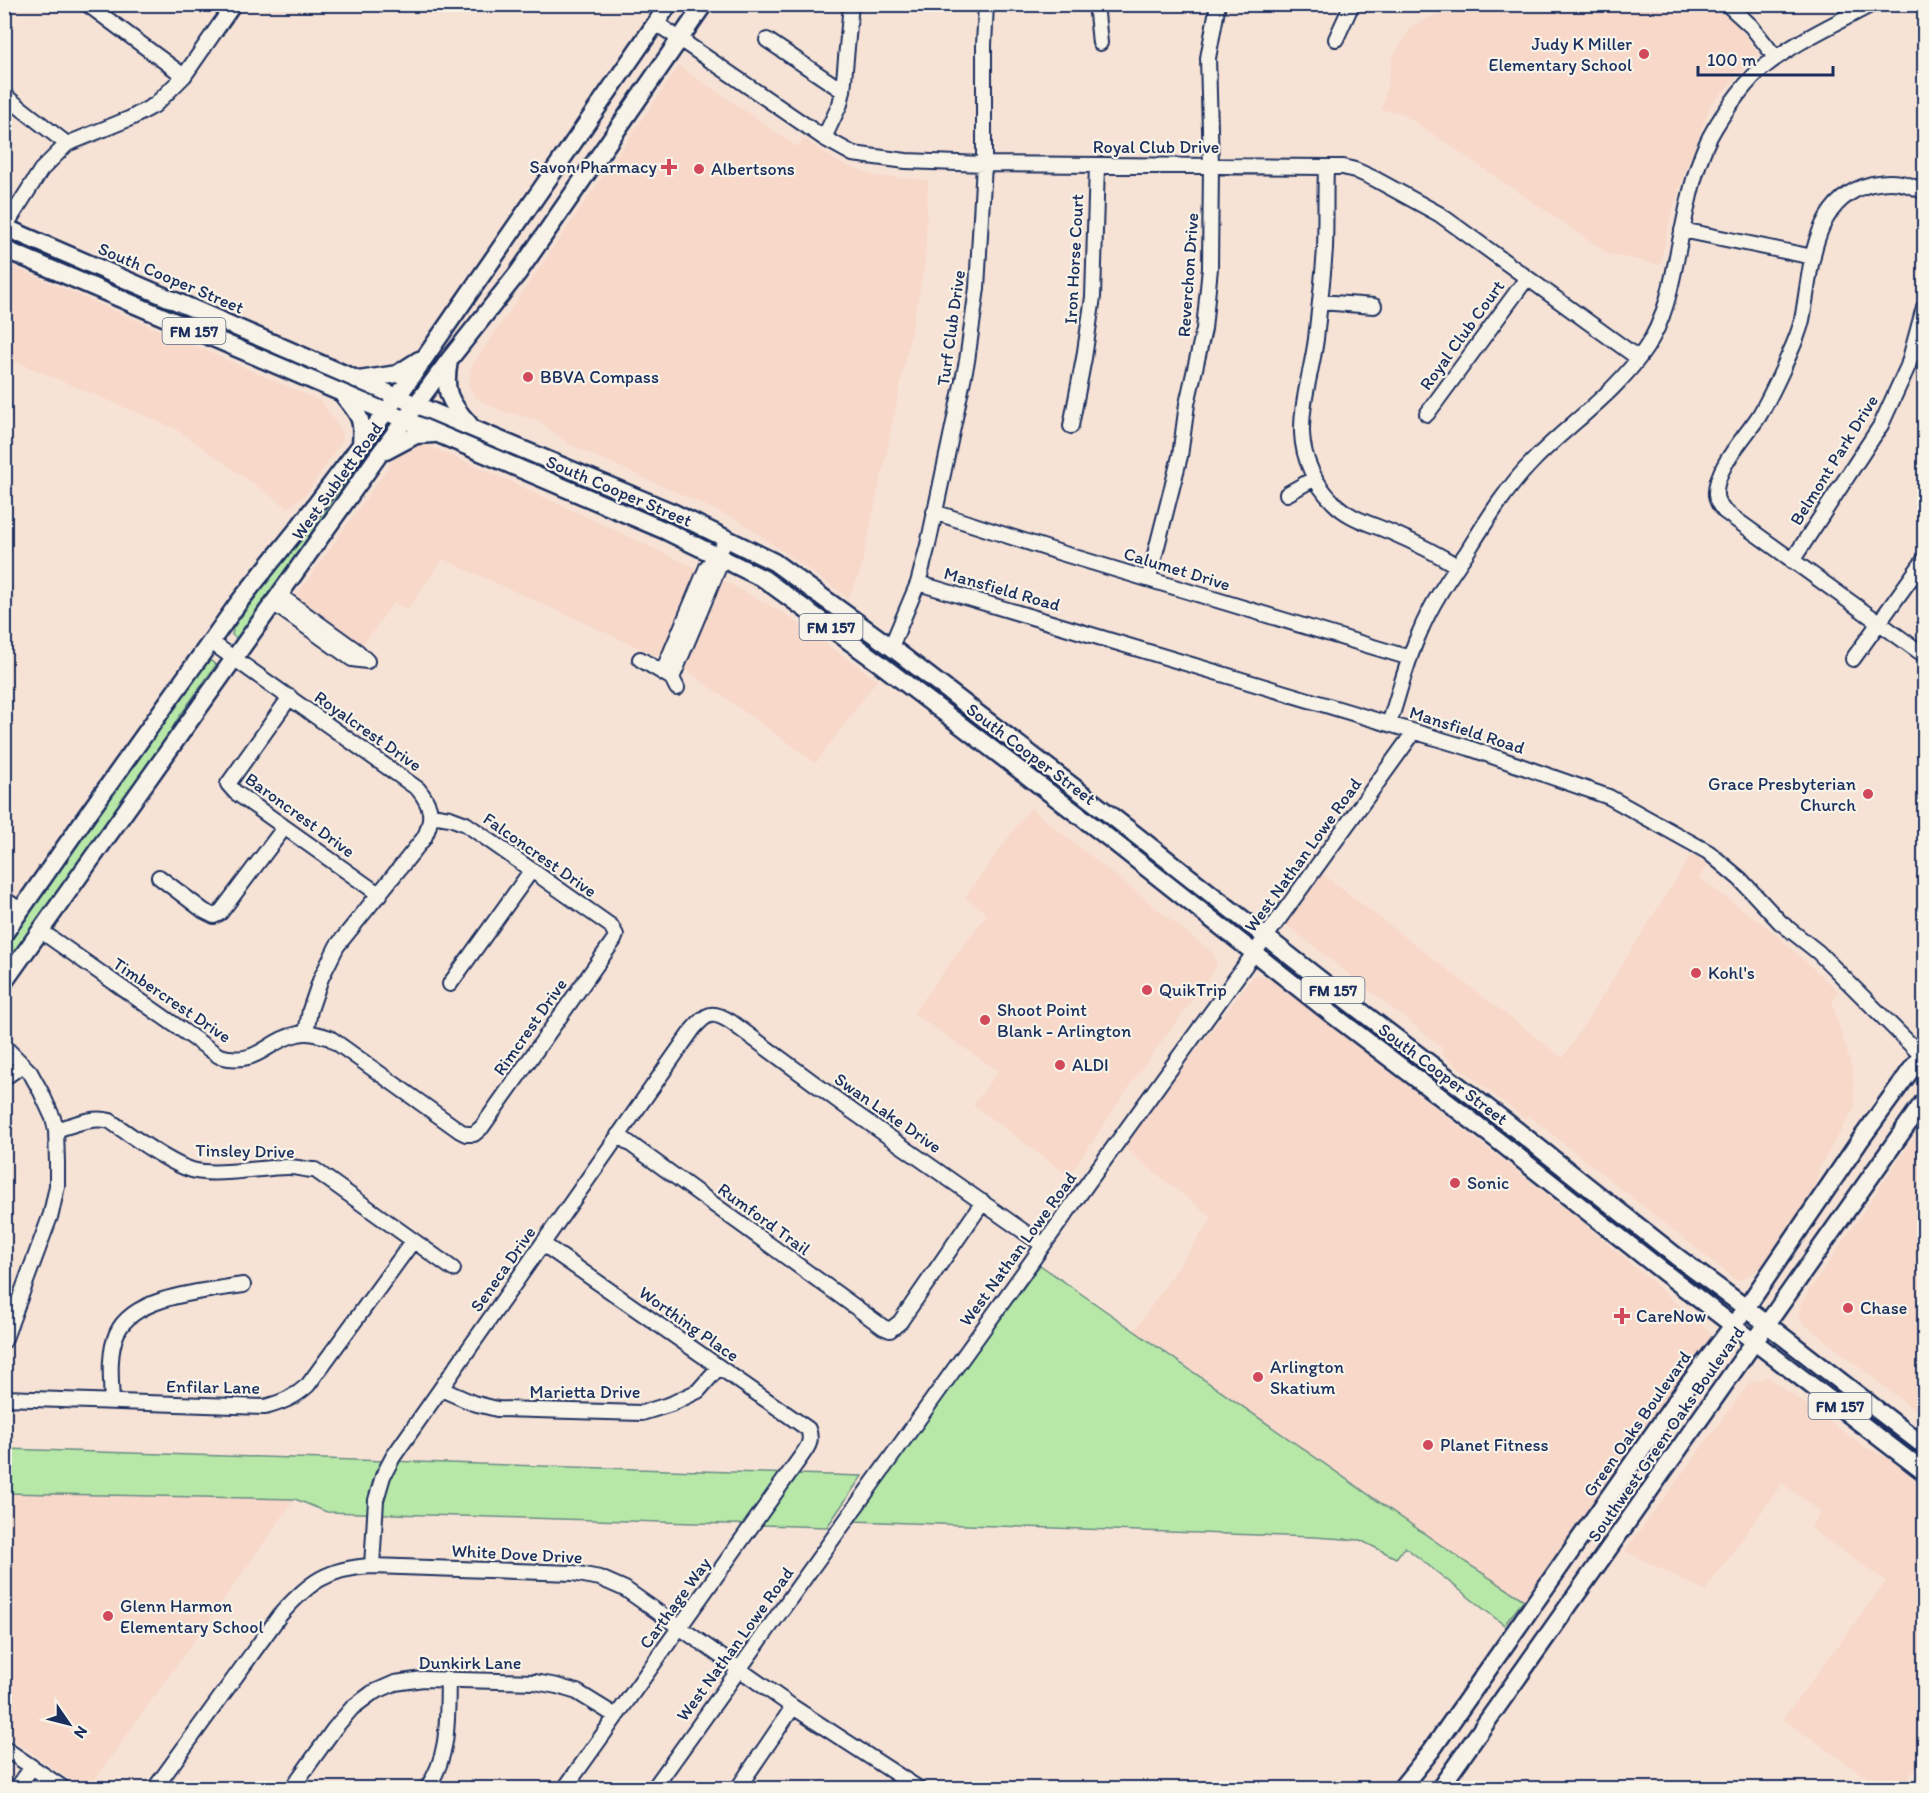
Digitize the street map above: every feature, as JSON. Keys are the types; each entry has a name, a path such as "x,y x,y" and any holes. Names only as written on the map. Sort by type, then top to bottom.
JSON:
{"main road":[{"name":"West Sublett Road","path":"4,934 239,602 267,569 385,413 669,4"},
{"name":"West Sublett Road","path":"4,982 378,456 449,360 518,273 704,4"},
{"name":"South Cooper Street","path":"4,227 674,513 774,562 891,647 1064,779 1677,1257 1924,1446"},
{"name":"South Cooper Street","path":"4,249 666,531 764,579 1052,795 1924,1472"},
{"path":"359,380 397,374 425,357"},
{"path":"449,360 445,378 447,392 453,406 474,429"},
{"path":"343,395 362,421 361,445"},
{"path":"378,456 416,435 435,434"},
{"path":"1052,795 1064,779"},
{"name":"Green Oaks Boulevard","path":"1401,1788 1431,1751 1681,1394 1746,1308 1856,1147 1924,1055"},
{"name":"Southwest Green Oaks Boulevard","path":"1440,1788 1924,1101"},
{"path":"1597,1514 1621,1530"}],"street":[{"path":"87,4 184,76"},
{"path":"4,227 41,170 67,144 131,118 155,105 184,76 234,4"},
{"path":"824,138 840,104 843,91 851,4"},
{"name":"Turf Club Drive","path":"891,647 918,583 967,361 977,288 984,164 986,4"},
{"path":"1096,4 1100,43"},
{"name":"Reverchon Drive","path":"1149,578 1180,456 1187,404 1204,329 1210,268 1211,165 1208,58 1218,4"},
{"path":"1336,39 1352,4"},
{"path":"1727,4 1751,26 1776,58"},
{"path":"1389,724 1418,635 1432,606 1457,566 1515,481 1534,460 1618,382 1638,358 1657,329 1665,307 1689,199 1706,144 1743,89 1758,72 1804,40 1872,4"},
{"name":"Royal Club Drive","path":"656,23 824,138 853,153 906,161 984,164 1326,166 1355,170 1439,214 1638,358"},
{"path":"767,40 843,91"},
{"path":"4,95 67,144"},
{"name":"Iron Horse Court","path":"1071,426 1093,297 1097,165"},
{"path":"1326,166 1325,248 1320,302 1314,354 1303,411 1302,433 1305,458 1334,503 1350,515 1432,550 1457,566"},
{"path":"1924,192 1900,182 1887,181 1850,192 1831,210 1823,223 1813,256 1797,336 1773,393 1722,470 1716,494 1718,503 1724,511 1924,656"},
{"path":"1682,230 1813,256"},
{"name":"Royal Club Court","path":"1427,414 1527,278"},
{"path":"1320,302 1374,306"},
{"name":"Belmont Park Drive","path":"1792,561 1881,425 1908,366 1924,307"},
{"path":"1287,494 1316,478"},
{"name":"Calumet Drive","path":"934,513 1410,658"},
{"path":"640,659 671,679 707,567 727,539"},
{"path":"1853,659 1924,560"},
{"name":"Mansfield Road","path":"918,583 1469,748 1609,797 1708,852 1740,879 1780,922 1818,952 1924,1055"},
{"path":"276,599 317,628"},
{"name":"Royalcrest Drive","path":"211,642 418,789 430,806 431,815"},
{"name":"Baroncrest Drive","path":"290,697 228,784 235,792 284,828 380,895"},
{"name":"West Nathan Lowe Road","path":"654,1788 1414,732"},
{"path":"306,1033 309,1010 324,968 350,928 380,895 424,838 429,828 431,815"},
{"name":"Falconcrest Drive","path":"431,815 450,818 466,824 610,926 616,935 614,940"},
{"path":"159,877 214,916 220,913 284,828"},
{"path":"450,984 531,871"},
{"path":"4,899 21,910"},
{"name":"Timbercrest Drive","path":"41,931 219,1056 230,1059 250,1057 285,1038 306,1033"},
{"name":"Rimcrest Drive","path":"306,1033 330,1038 460,1131 474,1134 482,1127 614,940"},
{"name":"Swan Lake Drive","path":"711,1014 719,1015 730,1022 1043,1245"},
{"name":"Seneca Drive","path":"372,1566 376,1500 383,1476 393,1457 693,1029 701,1019 711,1014"},
{"path":"4,1046 30,1072 53,1118 56,1130 57,1186 54,1205 4,1341"},
{"path":"4,1078 23,1065"},
{"name":"Tinsley Drive","path":"56,1130 94,1119 110,1120 181,1166 195,1171 288,1167 315,1170 453,1269"},
{"name":"Rumford Trail","path":"618,1136 890,1330 900,1322 983,1202"},
{"name":"Enfilar Lane","path":"4,1398 265,1407 295,1396 320,1369 413,1241"},
{"name":"Worthing Place","path":"543,1244 808,1429 811,1437"},
{"path":"112,1402 111,1359 116,1334 123,1322 158,1300 243,1285"},
{"name":"Marietta Drive","path":"441,1389 473,1403 497,1409 642,1413 671,1404 698,1391 719,1367"},
{"name":"Carthage Way","path":"565,1788 800,1458 809,1445 811,1437"},
{"name":"White Dove Drive","path":"155,1788 280,1615 299,1593 331,1572 372,1566 573,1573 600,1578 625,1589 792,1707 918,1788"},
{"name":"Dunkirk Lane","path":"292,1788 352,1708 372,1693 395,1683 423,1679 535,1682 577,1692 616,1716"},
{"path":"427,1788 435,1778 443,1754 448,1679"},
{"path":"738,1788 792,1707"},
{"path":"4,1748 63,1788"},
{"path":"16,1788 32,1767"}],"shaded area":[{"path":"1455,5 1710,5 1733,20 1759,54 1711,104 1671,215 1660,265 1609,254 1402,113 1382,110 1393,56 1412,26"},
{"path":"679,66 798,147 804,139 840,163 875,176 928,180 925,264 860,572 848,598 742,522 569,444 538,420 502,411 477,399 469,387 471,367"},
{"path":"5,263 321,401 341,430 343,440 307,493 288,508 176,429 5,357"},
{"path":"420,442 726,582 785,614 877,680 816,763 682,667 443,559 407,610 394,602 361,647 294,599 401,449"},
{"path":"1030,808 1214,954 1217,967 1142,1068 1069,1176 973,1105 998,1071 913,1013 987,914 965,897"},
{"path":"1692,854 1708,865 1699,878 1771,930 1838,991 1832,1002 1853,1072 1855,1107 1819,1168 1815,1190 1760,1269 1737,1281 1528,1115 1525,1119 1441,1053 1444,1049 1284,923 1320,872 1563,1058"},
{"path":"1255,974 1272,980 1586,1225 1709,1331 1711,1336 1707,1345 1524,1600 1465,1562 1135,1330 1212,1218 1122,1146"},
{"path":"1924,1123 1924,1418 1802,1322 1798,1313 1802,1301"},
{"path":"1768,1377 1865,1447 1888,1458 1924,1487 1924,1756 1902,1788 1882,1788 1783,1719 1886,1581 1810,1528 1821,1512 1782,1483 1705,1591 1625,1551 1749,1383"},
{"name":"Glenn Harmon Elementary School","path":"5,1493 295,1499 89,1788 82,1788 5,1734"}],"green space":[{"path":"375,431 380,435 305,542 282,581 238,639 232,635 233,628 268,580 295,537"},
{"path":"211,661 216,665 177,720 158,754 5,973 5,950 28,909 201,666"},
{"path":"1040,1265 1465,1562 1524,1600 1504,1625 1405,1547 1396,1558 1360,1540 853,1521"},
{"path":"5,1449 862,1476 827,1527 327,1512 295,1499 5,1493"}],"place":[{"name":"Judy K Miller Elementary School","path":"1644,54"},
{"name":"Savon Pharmacy","path":"669,167"},
{"name":"Albertsons","path":"699,169"},
{"name":"BBVA Compass","path":"528,377"},
{"name":"Grace Presbyterian Church","path":"1868,794"},
{"name":"Kohl's","path":"1696,973"},
{"name":"QuikTrip","path":"1147,990"},
{"name":"Shoot Point Blank - Arlington","path":"985,1020"},
{"name":"ALDI","path":"1060,1065"},
{"name":"Sonic","path":"1455,1183"},
{"name":"Chase","path":"1848,1308"},
{"name":"CareNow","path":"1622,1316"},
{"name":"Arlington Skatium","path":"1258,1377"},
{"name":"Planet Fitness","path":"1428,1445"},
{"name":"Glenn Harmon Elementary School","path":"108,1616"}]}
